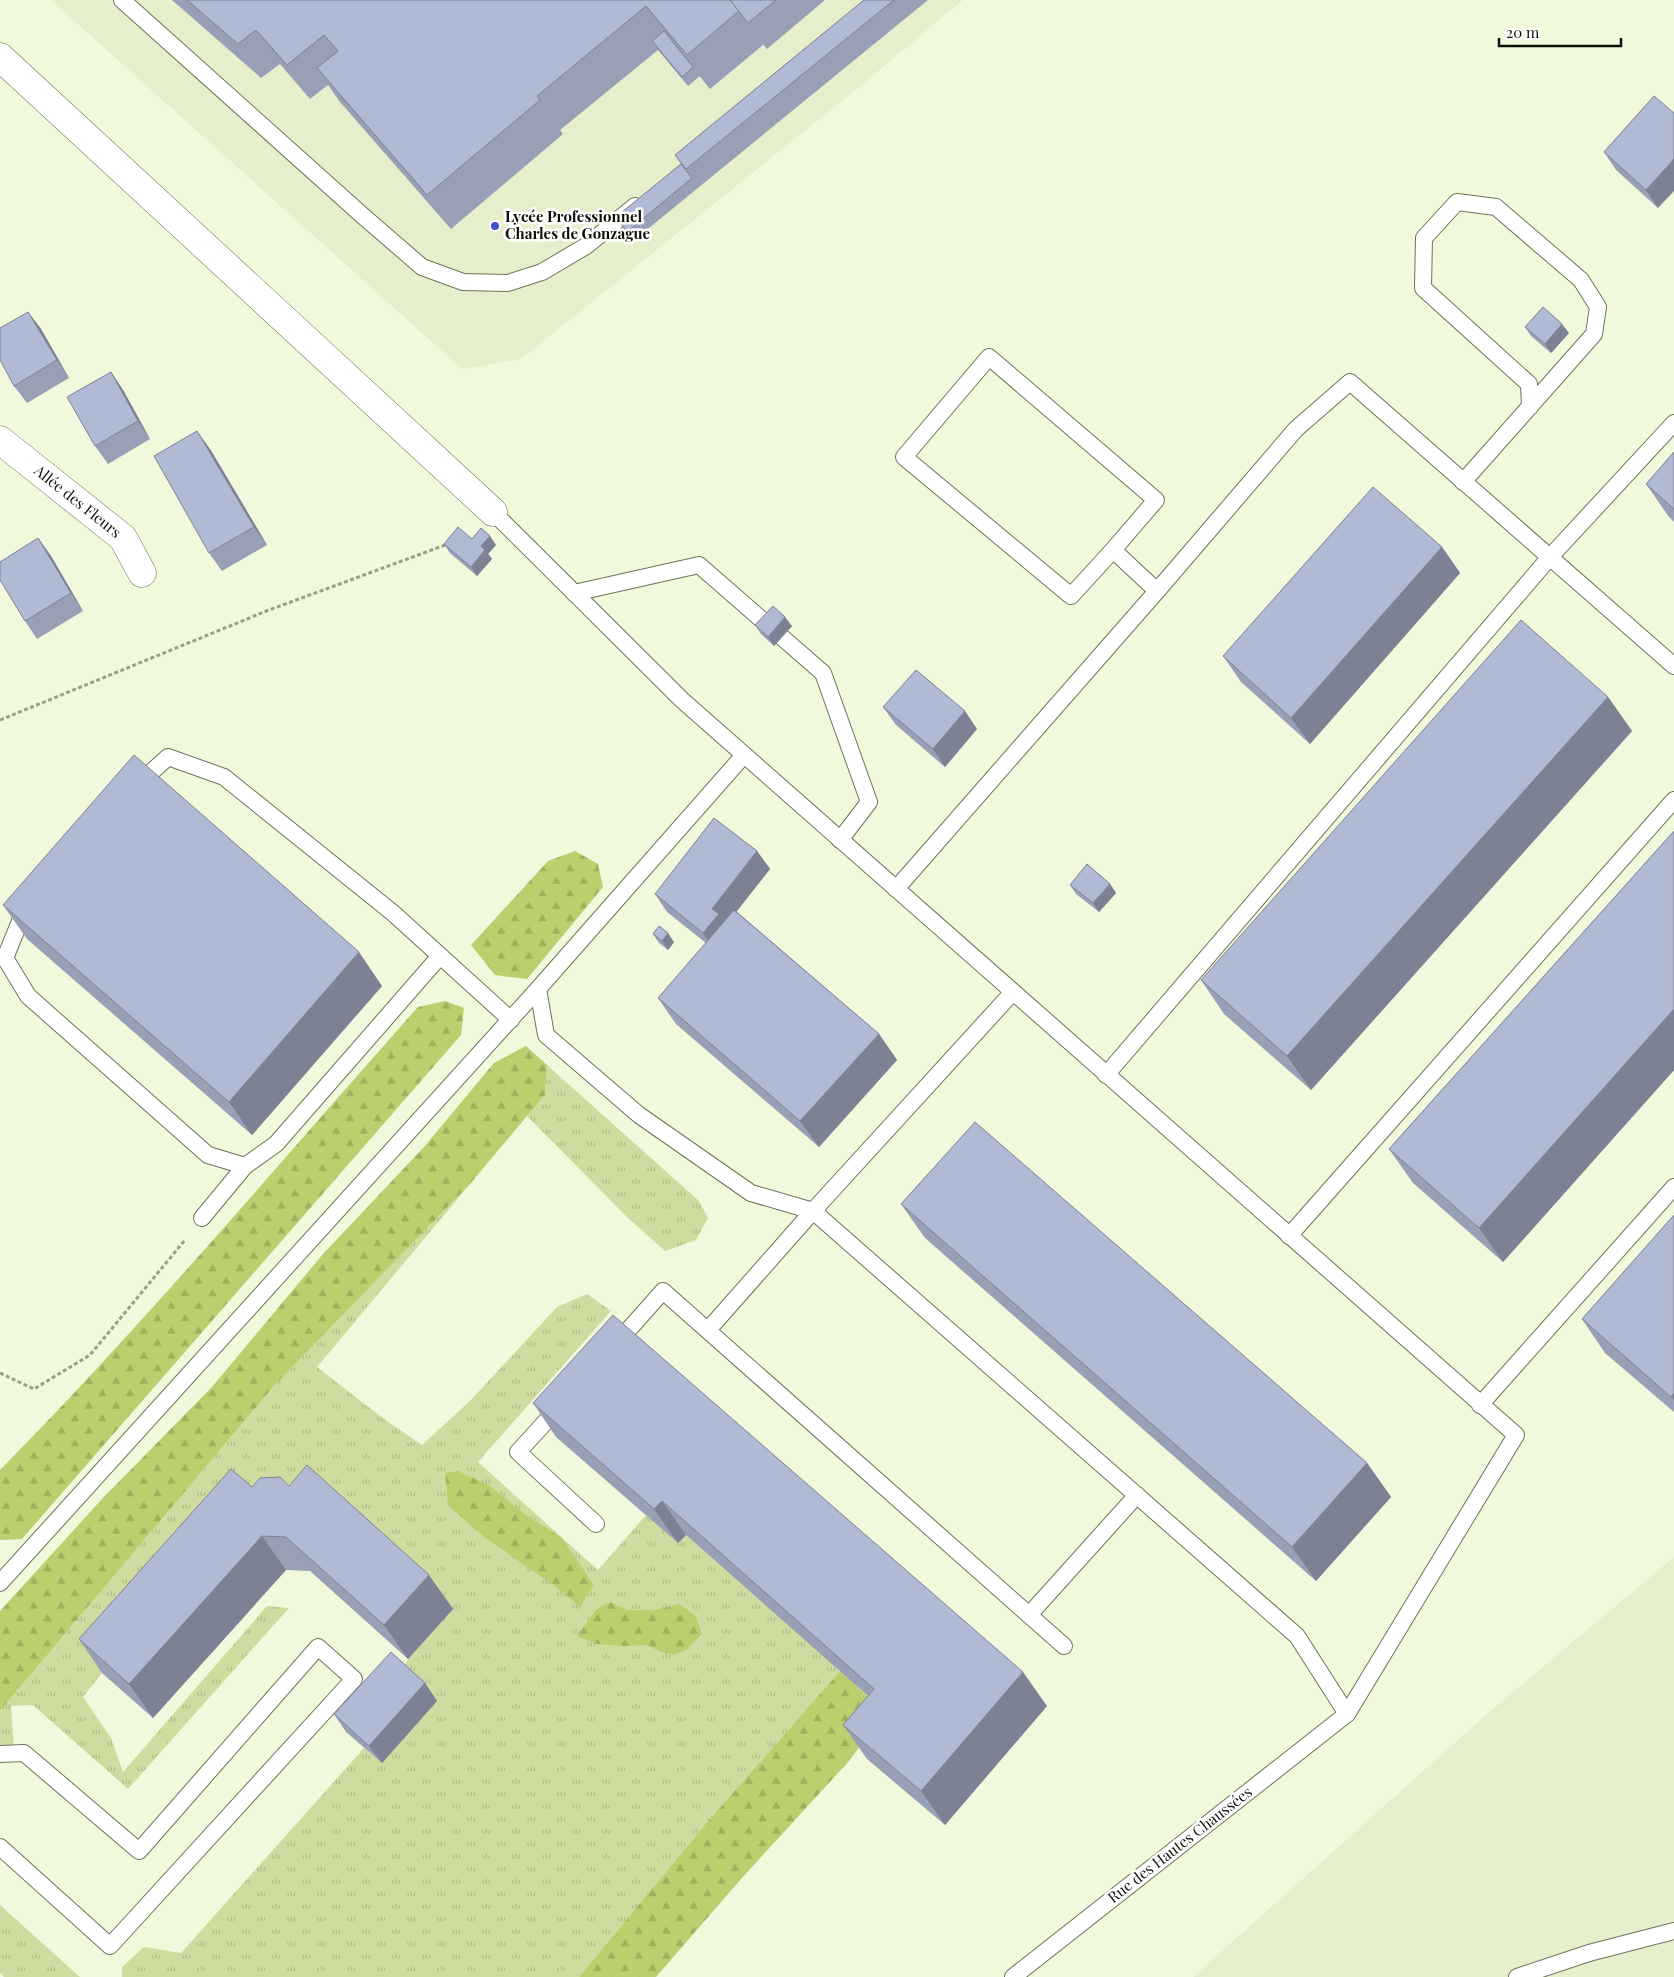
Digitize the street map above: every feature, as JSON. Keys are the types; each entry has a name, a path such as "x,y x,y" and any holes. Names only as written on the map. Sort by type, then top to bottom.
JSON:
{"street":[{"path":"0,57 493,512"},
{"name":"Allée des Fleurs","path":"0,440 123,538 142,573"}],"lane":[{"path":"122,0 362,216 422,267 463,282 508,283 542,272 586,246 648,196"},
{"path":"1463,482 1530,407 1594,334 1598,307 1581,280 1496,207 1457,202 1424,238 1423,288 1529,384 1530,407"},
{"path":"989,358 1156,500 1113,550 1071,596 904,457 989,358"},
{"path":"896,889 1296,429 1350,382 1674,666"},
{"path":"1106,1075 1550,557 1674,423"},
{"path":"493,512 682,700 1516,1435 1347,1714 1297,1636 813,1211 751,1193 639,1115 546,1035 538,989"},
{"path":"1113,550 1157,591"},
{"path":"574,594 699,565 823,673 869,802 840,840"},
{"path":"0,1583 511,1020 744,755"},
{"path":"126,795 168,757 224,777 393,913 511,1020"},
{"path":"1289,1236 1674,800"},
{"path":"42,891 23,914 5,958 28,996 208,1155 245,1166"},
{"path":"202,1218 245,1166 276,1144 440,956"},
{"path":"708,1330 813,1211 1013,992"},
{"path":"1480,1404 1674,1187"},
{"path":"604,1357 663,1291 1064,1646"},
{"path":"571,1394 518,1452 596,1524"},
{"path":"1029,1615 1136,1495"},
{"path":"0,1754 24,1753 139,1851 318,1647 354,1679 110,1946 0,1847"},
{"name":"Rue des Hautes Chaussées","path":"1013,1977 1347,1714"},
{"path":"1517,1977 1589,1953 1674,1931"}],"path":[{"path":"0,720 269,610 445,544 451,544"},
{"path":"0,1373 34,1389 90,1356 202,1218"}],"shaded area":[{"name":"Lycée Professionnel Charles de Gonzague","path":"51,0 963,0 852,93 521,359 462,369"},
{"path":"1674,1557 1674,1977 1193,1977 1488,1713"}],"green space":[{"path":"575,851 598,864 603,887 527,979 495,975 471,945 548,861"},
{"path":"445,1001 464,1008 461,1035 22,1539 0,1540 0,1470 108,1357 418,1007"},
{"path":"526,1046 547,1065 545,1095 470,1184 274,1386 0,1711 0,1611 102,1499 212,1387 323,1254 424,1147 494,1063"},
{"path":"547,1065 699,1201 708,1218 696,1240 665,1251 628,1218 527,1116 545,1095"},
{"path":"470,1184 317,1367 384,1419 422,1445 471,1400 557,1307 587,1294 611,1311 478,1462 598,1570 646,1515 678,1543 686,1535 840,1671 703,1827 579,1977 122,1977 122,1967 144,1947 181,1953 364,1748 382,1763 403,1669 408,1659 331,1499 102,1673 83,1697 111,1738 123,1772 267,1606 289,1608 128,1789 33,1705 11,1706 14,1746 0,1747 0,1711 274,1386"},
{"path":"458,1471 489,1485 526,1515 561,1537 594,1585 580,1607 556,1587 484,1537 448,1505 445,1473"},
{"path":"610,1602 627,1610 656,1610 679,1604 696,1616 702,1634 686,1650 673,1655 661,1652 647,1645 596,1644 577,1636 596,1610"},
{"path":"840,1671 885,1712 849,1761 741,1879 656,1977 579,1977 703,1827"},
{"path":"0,1905 80,1977 4,1977 0,1973"}],"building":[{"path":"187,0 730,0 739,11 687,55 646,6 537,96 540,100 427,195 317,68 338,51 324,35 287,65 256,30 238,44"},
{"path":"730,0 776,0 748,23"},
{"path":"864,0 894,0 686,169 675,155"},
{"path":"664,31 693,67 682,77 652,41"},
{"path":"1654,96 1674,113 1674,159 1646,190 1604,152"},
{"path":"681,164 692,178 627,232 616,217"},
{"path":"1543,307 1562,324 1545,344 1525,327"},
{"path":"28,312 57,360 14,386 0,360 0,328"},
{"path":"111,372 138,421 95,446 67,397"},
{"path":"197,431 254,527 209,553 154,456"},
{"path":"1674,452 1674,509 1646,484"},
{"path":"1373,487 1442,547 1291,718 1223,656"},
{"path":"458,527 472,539 481,528 490,536 481,546 485,550 471,567 444,544"},
{"path":"38,538 71,593 25,621 0,580 0,562"},
{"path":"773,606 785,617 768,637 755,625"},
{"path":"1521,620 1608,697 1287,1056 1201,980"},
{"path":"916,670 965,711 933,749 883,707"},
{"path":"134,755 359,952 229,1102 3,905"},
{"path":"714,818 757,851 712,909 719,914 703,933 655,894"},
{"path":"1674,831 1674,1009 1479,1228 1389,1149"},
{"path":"1087,864 1110,884 1093,903 1070,885"},
{"path":"734,910 879,1034 800,1121 658,998"},
{"path":"659,926 668,933 662,941 653,934"},
{"path":"975,1122 1367,1463 1292,1547 901,1204"},
{"path":"1674,1215 1674,1393 1671,1397 1582,1319"},
{"path":"613,1315 1023,1672 921,1791 843,1725 874,1689 662,1501 654,1509 533,1403"},
{"path":"307,1465 429,1575 384,1625 286,1537 262,1536 129,1684 79,1639 231,1469 252,1487 260,1478 280,1477 289,1486"},
{"path":"391,1652 425,1683 369,1746 334,1714"}],"place":[{"name":"Lycée Professionnel Charles de Gonzague","path":"495,226"}]}
